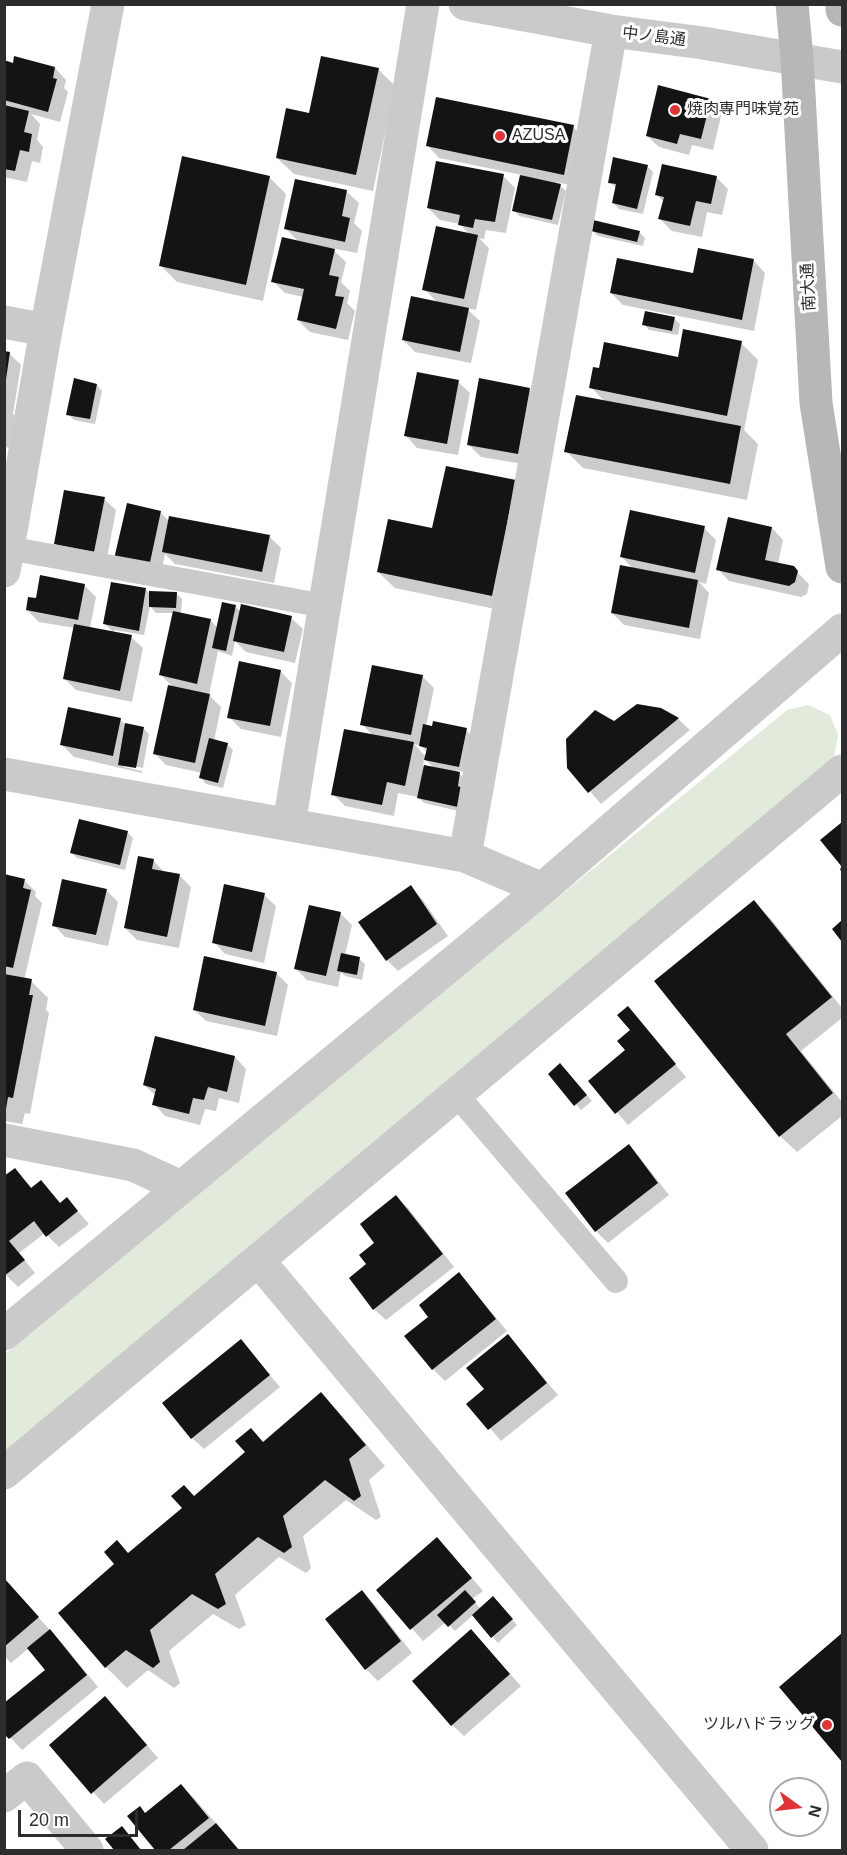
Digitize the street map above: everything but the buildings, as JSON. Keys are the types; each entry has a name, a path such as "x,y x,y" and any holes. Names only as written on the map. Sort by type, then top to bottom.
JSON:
{"street":[{"path":"7,560 46,330 108,4"},
{"path":"289,824 423,4"},
{"name":"中ノ島通","path":"465,4 611,32 703,43 843,68"},
{"name":"南大通","path":"792,4 816,403 843,567"},
{"path":"842,4 843,10"},
{"path":"465,856 611,32"},
{"path":"4,322 46,330"},
{"path":"4,1334 542,889 843,630"},
{"path":"4,1473 843,771"},
{"path":"4,774 465,856 542,889"},
{"path":"4,1140 133,1165 181,1187"},
{"path":"258,1260 752,1851"},
{"path":"4,1796 27,1778 87,1851"}],"lane":[{"path":"7,560 325,606"},
{"path":"456,1094 615,1281"}],"green space":[{"path":"808,705 830,715 838,735 834,757 790,797 5,1458 5,1354 219,1175 787,710"}],"place":[{"name":"焼肉専門味覚苑","path":"675,110"},
{"name":"AZUSA","path":"500,136"},
{"name":"ツルハドラッグ","path":"827,1725"}]}
